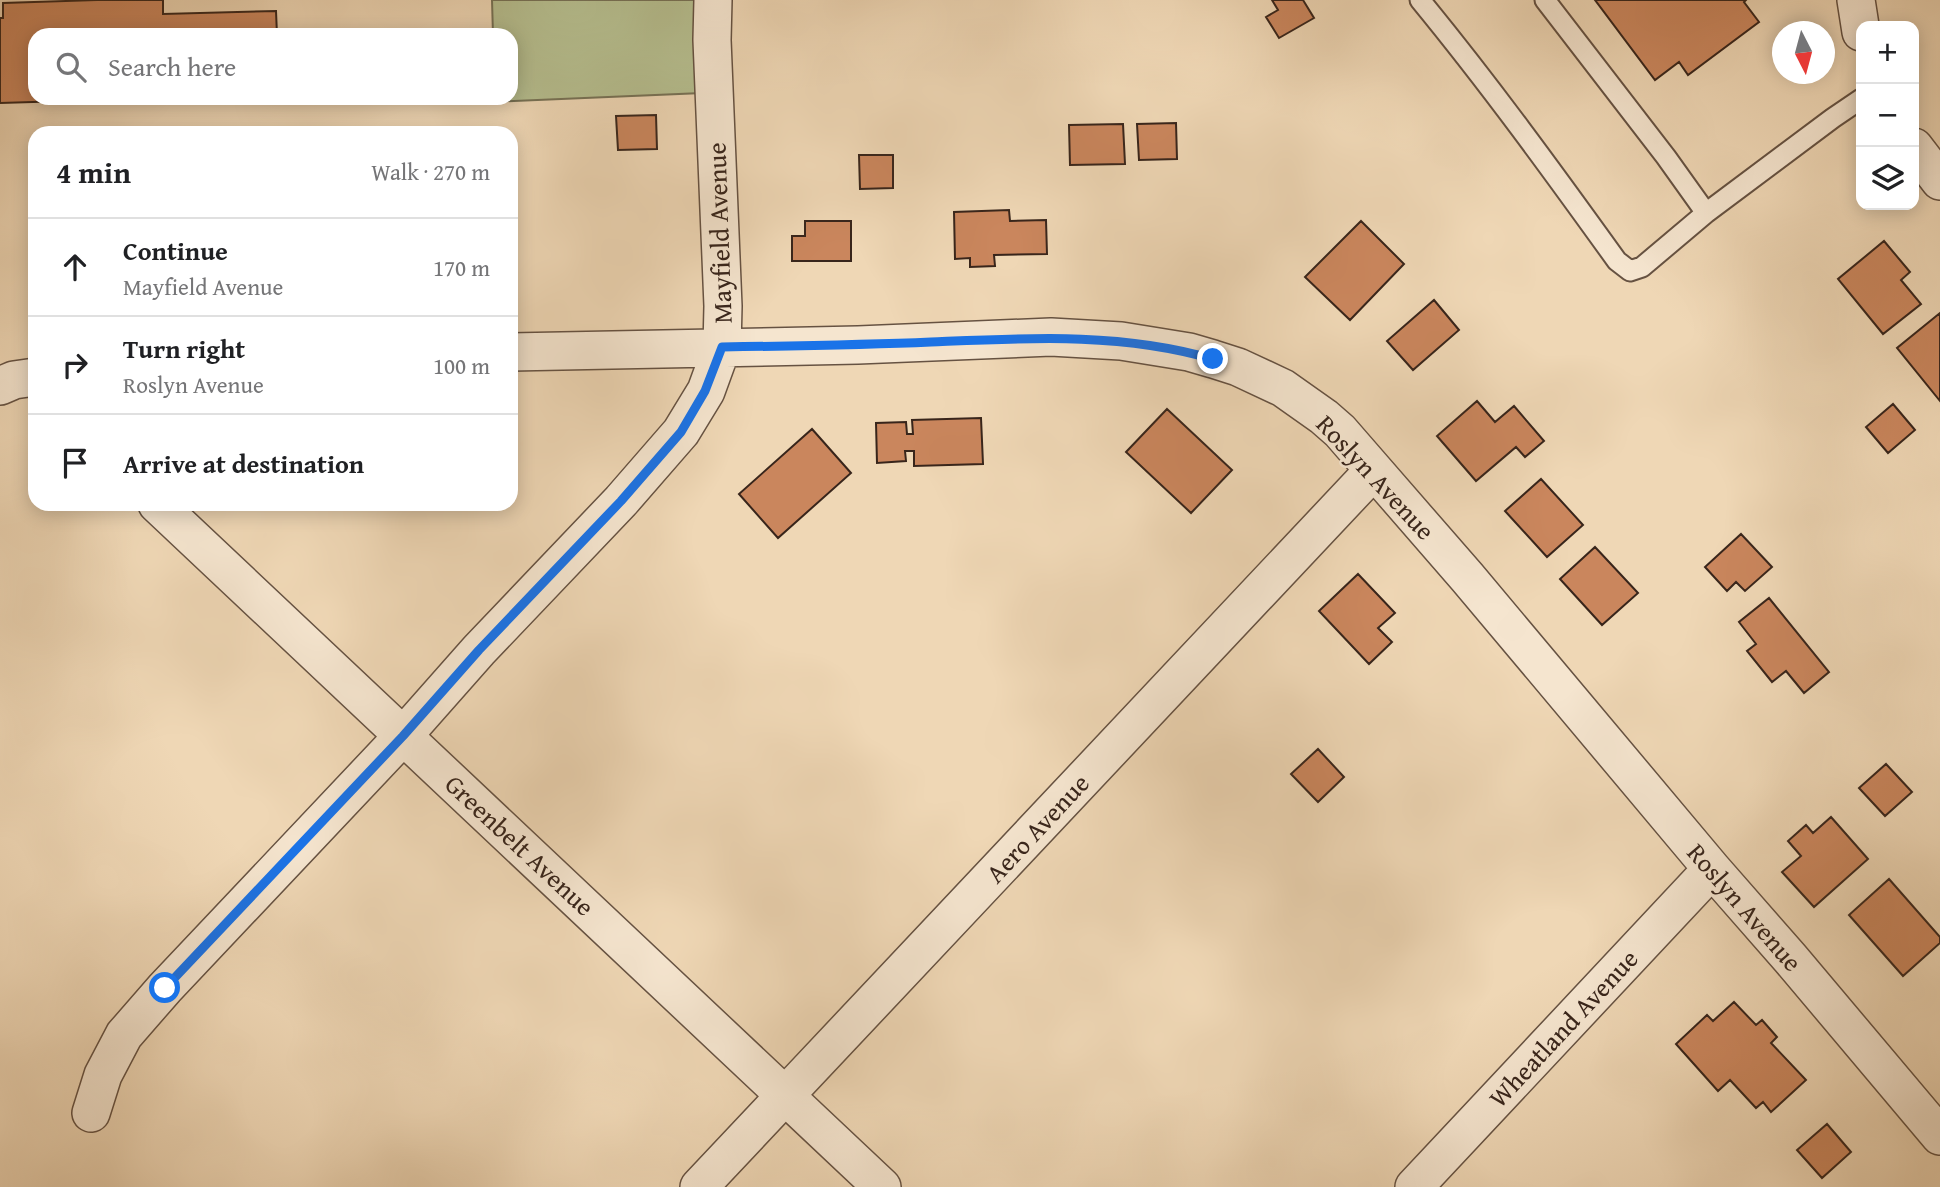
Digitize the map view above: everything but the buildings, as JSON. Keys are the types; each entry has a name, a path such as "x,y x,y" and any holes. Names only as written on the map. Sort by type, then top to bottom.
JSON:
{"street":[{"name":"Mayfield Avenue","path":"91,1113 103,1075 124,1035 403,736 479,650 621,501 681,432 705,391 722,347 723,306 712,40 713,0"},
{"path":"1856,0 1859,21"},
{"path":"1919,154 1940,181"},
{"name":"Roslyn Avenue","path":"518,352 858,345 1051,337 1121,341 1189,352 1238,367 1283,388 1340,431 1476,587 1940,1136"},
{"path":"0,386 28,378"},
{"name":"Aero Avenue","path":"699,1187 1374,470"},
{"name":"Greenbelt Avenue","path":"164,511 882,1187"},
{"name":"Wheatland Avenue","path":"1414,1187 1712,869"}],"lane":[{"path":"1420,0 1545,160 1617,261 1630,271 1642,267 1706,213 1856,102"},
{"path":"1545,0 1706,213"}],"green space":[{"path":"492,0 698,0 702,93 518,101 518,28 493,28"}],"route":[{"path":"165,988 403,736 479,650 621,501 681,432 705,391 722,347 858,345 1051,337 1121,341 1189,352 1213,359"}]}
